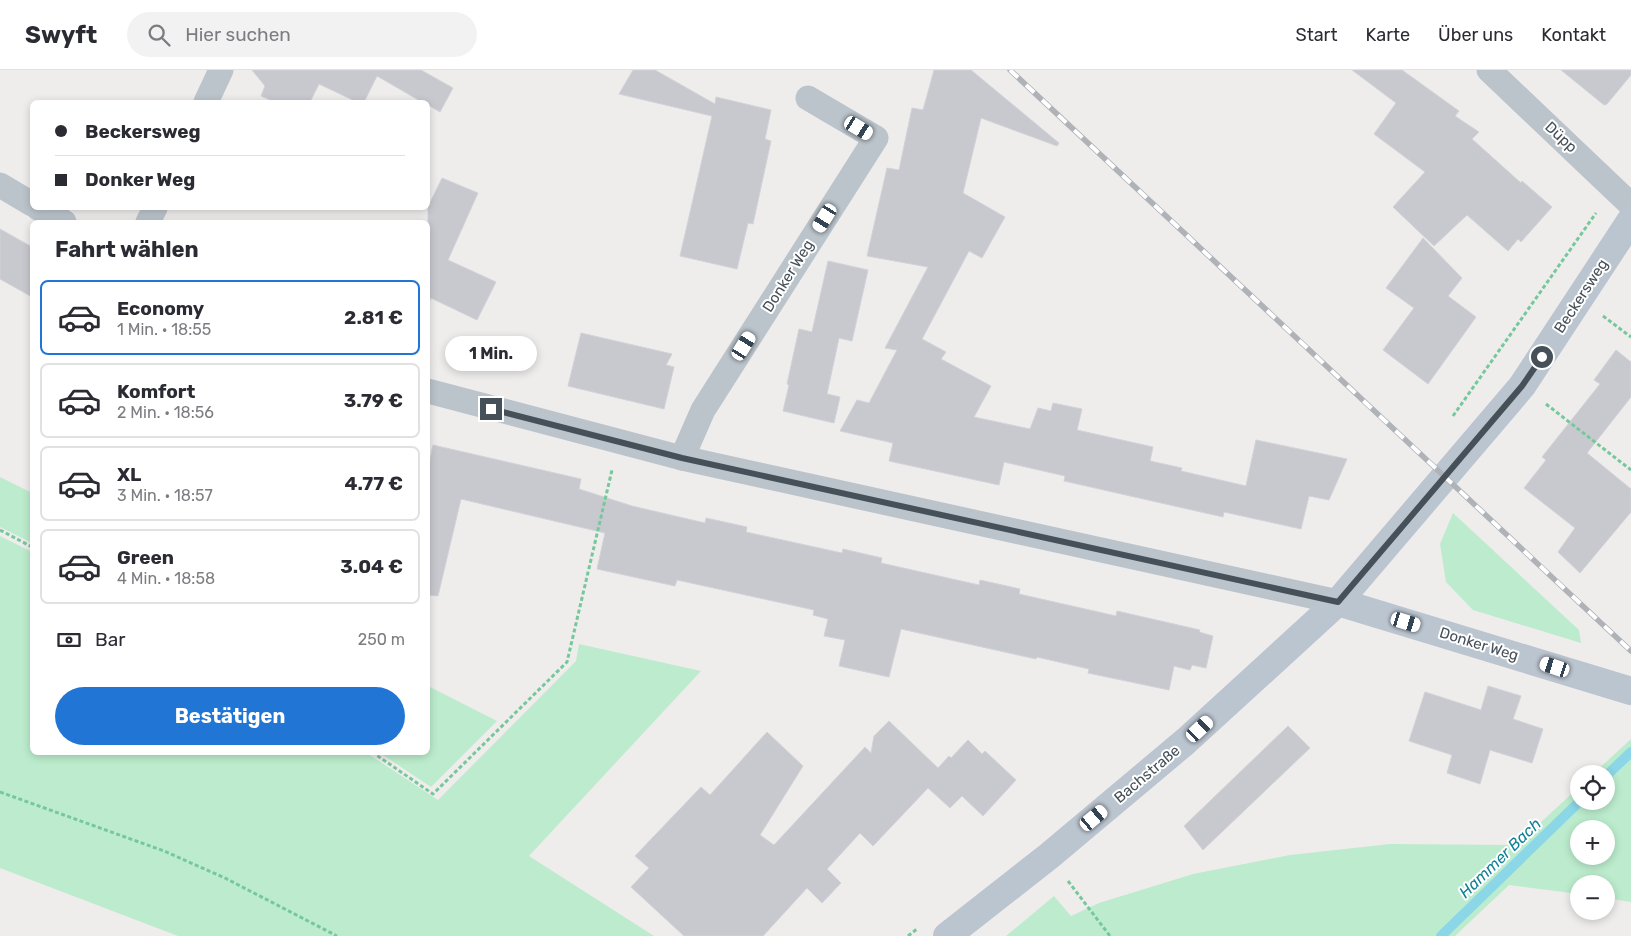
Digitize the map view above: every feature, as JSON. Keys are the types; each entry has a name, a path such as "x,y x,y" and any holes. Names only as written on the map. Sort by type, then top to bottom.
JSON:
{"street":[{"path":"207,100 221,70"},
{"name":"Düpp","path":"1489,70 1631,205"},
{"name":"Donker Weg","path":"682,458 703,410 876,138 808,98"},
{"path":"0,185 30,203"},
{"path":"42,210 60,220"},
{"name":"Beckersweg","path":"1338,602 1522,386 1631,220"},
{"name":"Donker Weg","path":"430,392 682,458 1338,602 1631,691"},
{"name":"Bachstraße","path":"947,936 1049,856 1186,741 1338,602"}],"path":[{"path":"1452,418 1614,187"},
{"path":"1522,386 1631,470"},
{"path":"376,755 433,794 566,662 618,442"},
{"path":"0,530 30,546"},
{"path":"0,792 164,852 225,878 337,936"},
{"path":"1049,856 1110,936"}],"green space":[{"path":"0,477 30,492 30,542 0,527"},
{"path":"1453,513 1579,630 1581,643 1473,610 1446,582 1440,544"},
{"path":"0,536 30,551 30,755 370,755 438,800 576,661 579,644 701,671 529,856 654,936 178,936 0,868"},
{"path":"430,687 497,721 431,787 383,755 430,755"},
{"path":"1631,739 1631,902 1615,899 1615,875 1570,875 1570,893 1509,885 1455,936 1006,936 1054,896 1071,916 1099,903 1193,874 1290,855 1390,844 1516,845 1570,795 1570,810 1615,810 1615,765 1603,765"}],"building":[{"path":"252,70 421,70 453,88 440,112 430,106 430,100 419,100 377,76 365,100 353,100 319,84 311,100 270,100 261,96 265,86"},
{"path":"633,70 655,70 715,104 716,97 771,110 765,139 771,141 753,224 748,223 737,269 680,256 712,116 619,94"},
{"path":"934,70 971,70 1059,143 1057,146 981,118 963,193 1005,217 982,258 969,251 922,339 946,352 941,359 991,386 974,417 1030,429 1038,408 1051,411 1053,403 1082,409 1077,430 1153,447 1150,461 1182,468 1181,471 1246,486 1256,440 1347,459 1329,500 1309,496 1301,529 1224,512 1223,517 1064,481 1065,476 1004,462 999,485 889,461 893,443 840,431 857,400 869,403 897,350 885,348 928,267 867,256 887,168 899,170 912,108 923,110"},
{"path":"1352,70 1402,70 1459,111 1455,116 1479,132 1472,139 1521,183 1522,181 1552,207 1521,242 1518,239 1508,251 1467,215 1434,246 1393,207 1425,172 1374,134 1396,103"},
{"path":"1561,70 1631,70 1631,75 1607,104 1604,105"},
{"path":"442,178 478,193 448,260 496,282 477,320 431,298 430,300 430,220 428,220 428,210 430,210 430,203"},
{"path":"0,229 30,246 30,296 0,279"},
{"path":"1423,238 1462,278 1448,296 1476,317 1428,384 1383,350 1414,308 1386,288"},
{"path":"828,261 868,270 852,341 839,338 827,394 840,397 834,423 783,411 799,329 812,332"},
{"path":"581,333 672,354 666,365 674,367 664,409 568,386"},
{"path":"1616,350 1631,362 1631,397 1587,453 1631,489 1631,512 1580,573 1558,552 1575,528 1524,488 1546,460 1542,457 1600,384 1594,380"},
{"path":"433,445 581,479 579,489 632,506 705,523 706,518 747,527 746,532 842,553 843,549 882,558 881,563 979,585 980,580 1020,589 1019,594 1116,616 1117,611 1200,630 1199,632 1213,636 1206,668 1192,665 1190,670 1174,666 1169,690 1088,673 1089,669 1037,657 1036,659 901,629 889,677 839,666 845,640 824,636 828,619 813,615 814,610 677,580 675,586 597,569 605,533 461,499 438,596 430,595 430,459"},
{"path":"1488,686 1521,696 1513,719 1543,729 1532,763 1490,750 1480,784 1447,773 1452,755 1409,741 1425,692 1481,710"},
{"path":"889,721 938,768 949,756 951,758 968,740 982,754 985,751 1016,780 983,816 962,796 950,808 928,788 873,846 860,833 827,869 841,883 822,903 807,888 763,936 684,936 631,887 649,868 635,856 701,787 710,795 767,732 803,766 760,835 774,845 865,747 871,753 874,736"},
{"path":"1288,726 1310,748 1203,850 1184,826"}],"waterway":[{"name":"Hammer Bach","path":"1615,767 1631,752"},
{"name":"Hammer Bach","path":"1441,936 1571,810"}],"railway":[{"path":"1010,70 1631,651"}],"route":[{"path":"491,409 682,458 1338,602 1522,386 1542,357"}]}
